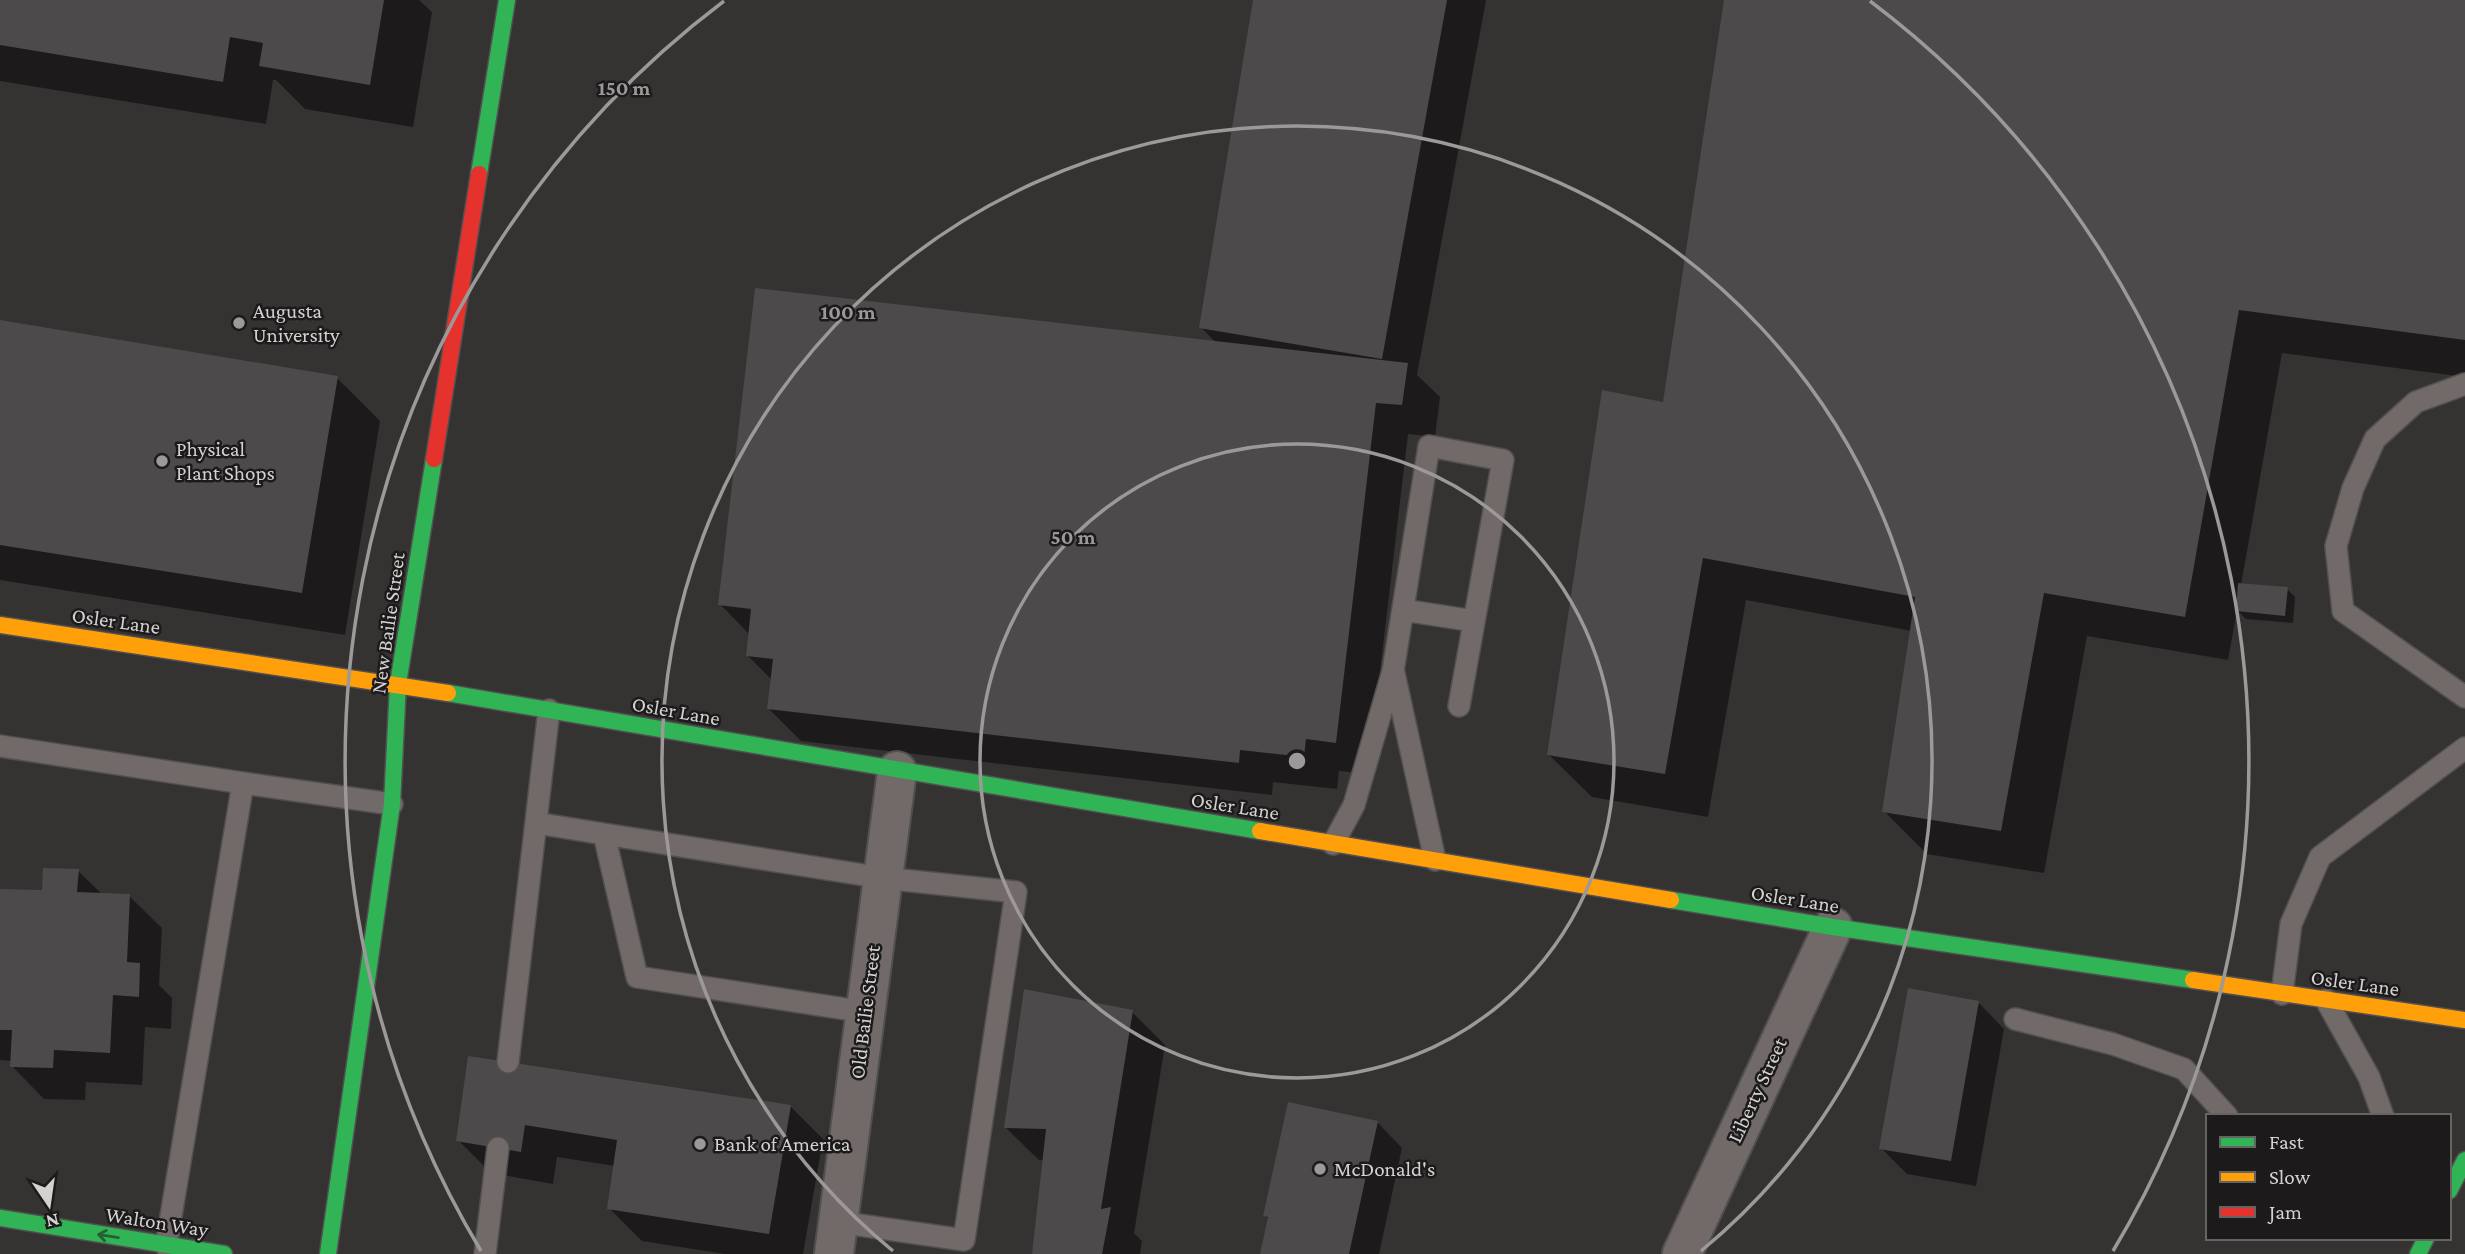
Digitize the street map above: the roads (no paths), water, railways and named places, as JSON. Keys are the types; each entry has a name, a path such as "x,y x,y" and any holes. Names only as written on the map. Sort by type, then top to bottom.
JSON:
{"street":[{"name":"New Bailie Street","path":"328,1254 392,804 398,684 507,0"},
{"name":"Osler Lane","path":"0,625 398,684 897,771 1833,927 2465,1020"},
{"name":"Old Bailie Street","path":"836,1238 897,771"},
{"name":"Liberty Street","path":"1682,1254 1833,927"},
{"path":"2451,1187 2465,1160"},
{"name":"Walton Way","path":"0,1219 59,1235 224,1254"}],"lane":[{"path":"2465,384 2416,402 2375,439 2353,488 2336,546 2343,611 2465,697"},
{"path":"1334,844 1354,806 1394,671 1429,446 1503,460 1459,706"},
{"path":"1403,610 1474,621"},
{"path":"1394,671 1435,860"},
{"path":"508,1062 549,710"},
{"path":"0,746 392,804"},
{"path":"2282,994 2291,924 2320,857 2465,748"},
{"path":"166,1246 243,783"},
{"path":"536,823 883,878 1016,892 964,1240 836,1238"},
{"path":"604,834 637,977 865,1012"},
{"path":"2326,1000 2369,1077 2382,1114"},
{"path":"2015,1019 2113,1044 2184,1069 2225,1114"},
{"path":"485,1254 498,1148"}],"place":[{"name":"Augusta University","path":"239,323"},
{"name":"Physical Plant Shops","path":"162,461"},
{"name":"Bank of America","path":"700,1144"},
{"name":"McDonald's","path":"1320,1169"}]}
